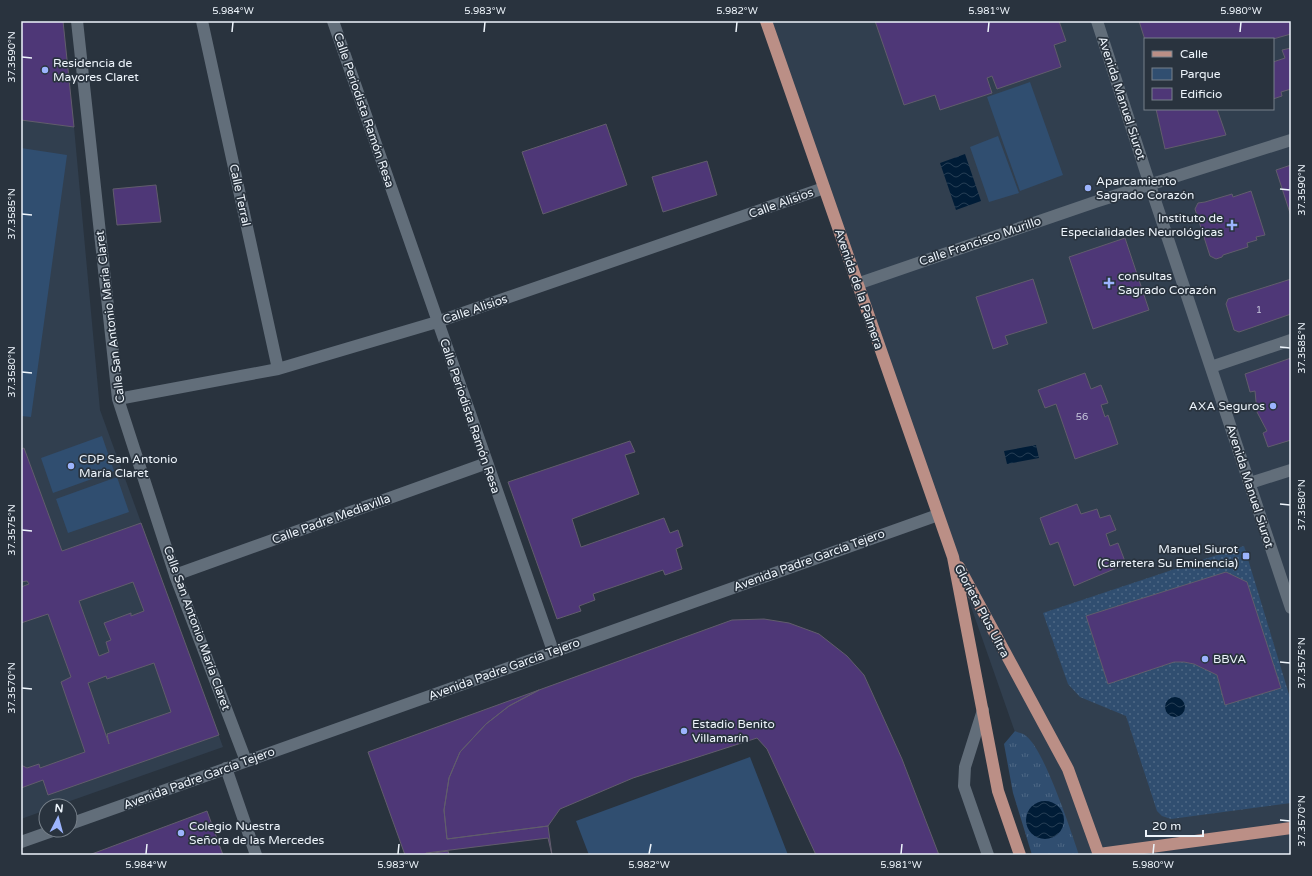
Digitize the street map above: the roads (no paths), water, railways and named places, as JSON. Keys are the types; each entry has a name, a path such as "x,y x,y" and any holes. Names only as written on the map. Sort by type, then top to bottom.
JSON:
{"main road":[{"name":"Avenida de la Palmera","path":"766,21 953,557"},
{"name":"Glorieta Plus Ultra","path":"953,557 998,791 1020,855"},
{"name":"Glorieta Plus Ultra","path":"953,557 1068,769 1099,854"},
{"path":"1099,854 1291,828"}],"street":[{"name":"Calle San Antonio María Claret","path":"77,21 118,399 176,575 246,761"},
{"name":"Calle Terral","path":"202,21 278,369"},
{"name":"Calle Periodista Ramón Resa","path":"333,21 553,652"},
{"name":"Avenida Manuel Siurot","path":"1097,21 1291,608"},
{"name":"Calle Francisco Murillo","path":"857,284 1150,185 1291,140"},
{"name":"Calle Alisios","path":"118,399 278,369 437,322 824,188"},
{"path":"1211,367 1291,340"},
{"name":"Calle Padre Mediavilla","path":"176,575 487,463"},
{"path":"1250,483 1291,470"},
{"name":"Avenida Padre García Tejero","path":"78,821 938,515"},
{"path":"983,710 965,767 964,786 988,855"},
{"path":"226,768 256,855"},
{"path":"21,842 38,836"}],"water":[{"path":"965,154 981,201 956,210 940,163"},
{"path":"1036,445 1039,458 1007,464 1004,451"},
{"path":"1175,697 1182,700 1185,707 1182,714 1175,717 1168,714 1165,707 1168,700"},
{"path":"1045,801 1058,807 1064,820 1058,833 1045,839 1032,833 1026,820 1032,807"}],"place":[{"name":"Residencia de Mayores Claret","path":"45,70"},
{"name":"Aparcamiento Sagrado Corazón","path":"1088,188"},
{"name":"Instituto de Especialidades Neurológicas","path":"1232,225"},
{"name":"consultas Sagrado Corazón","path":"1109,283"},
{"name":"AXA Seguros","path":"1273,406"},
{"name":"CDP San Antonio María Claret","path":"71,466"},
{"name":"Manuel Siurot (Carretera Su Eminencia)","path":"1246,556"},
{"name":"BBVA","path":"1205,659"},
{"name":"Estadio Benito Villamarín","path":"684,731"},
{"name":"Colegio Nuestra Señora de las Mercedes","path":"181,833"}]}
